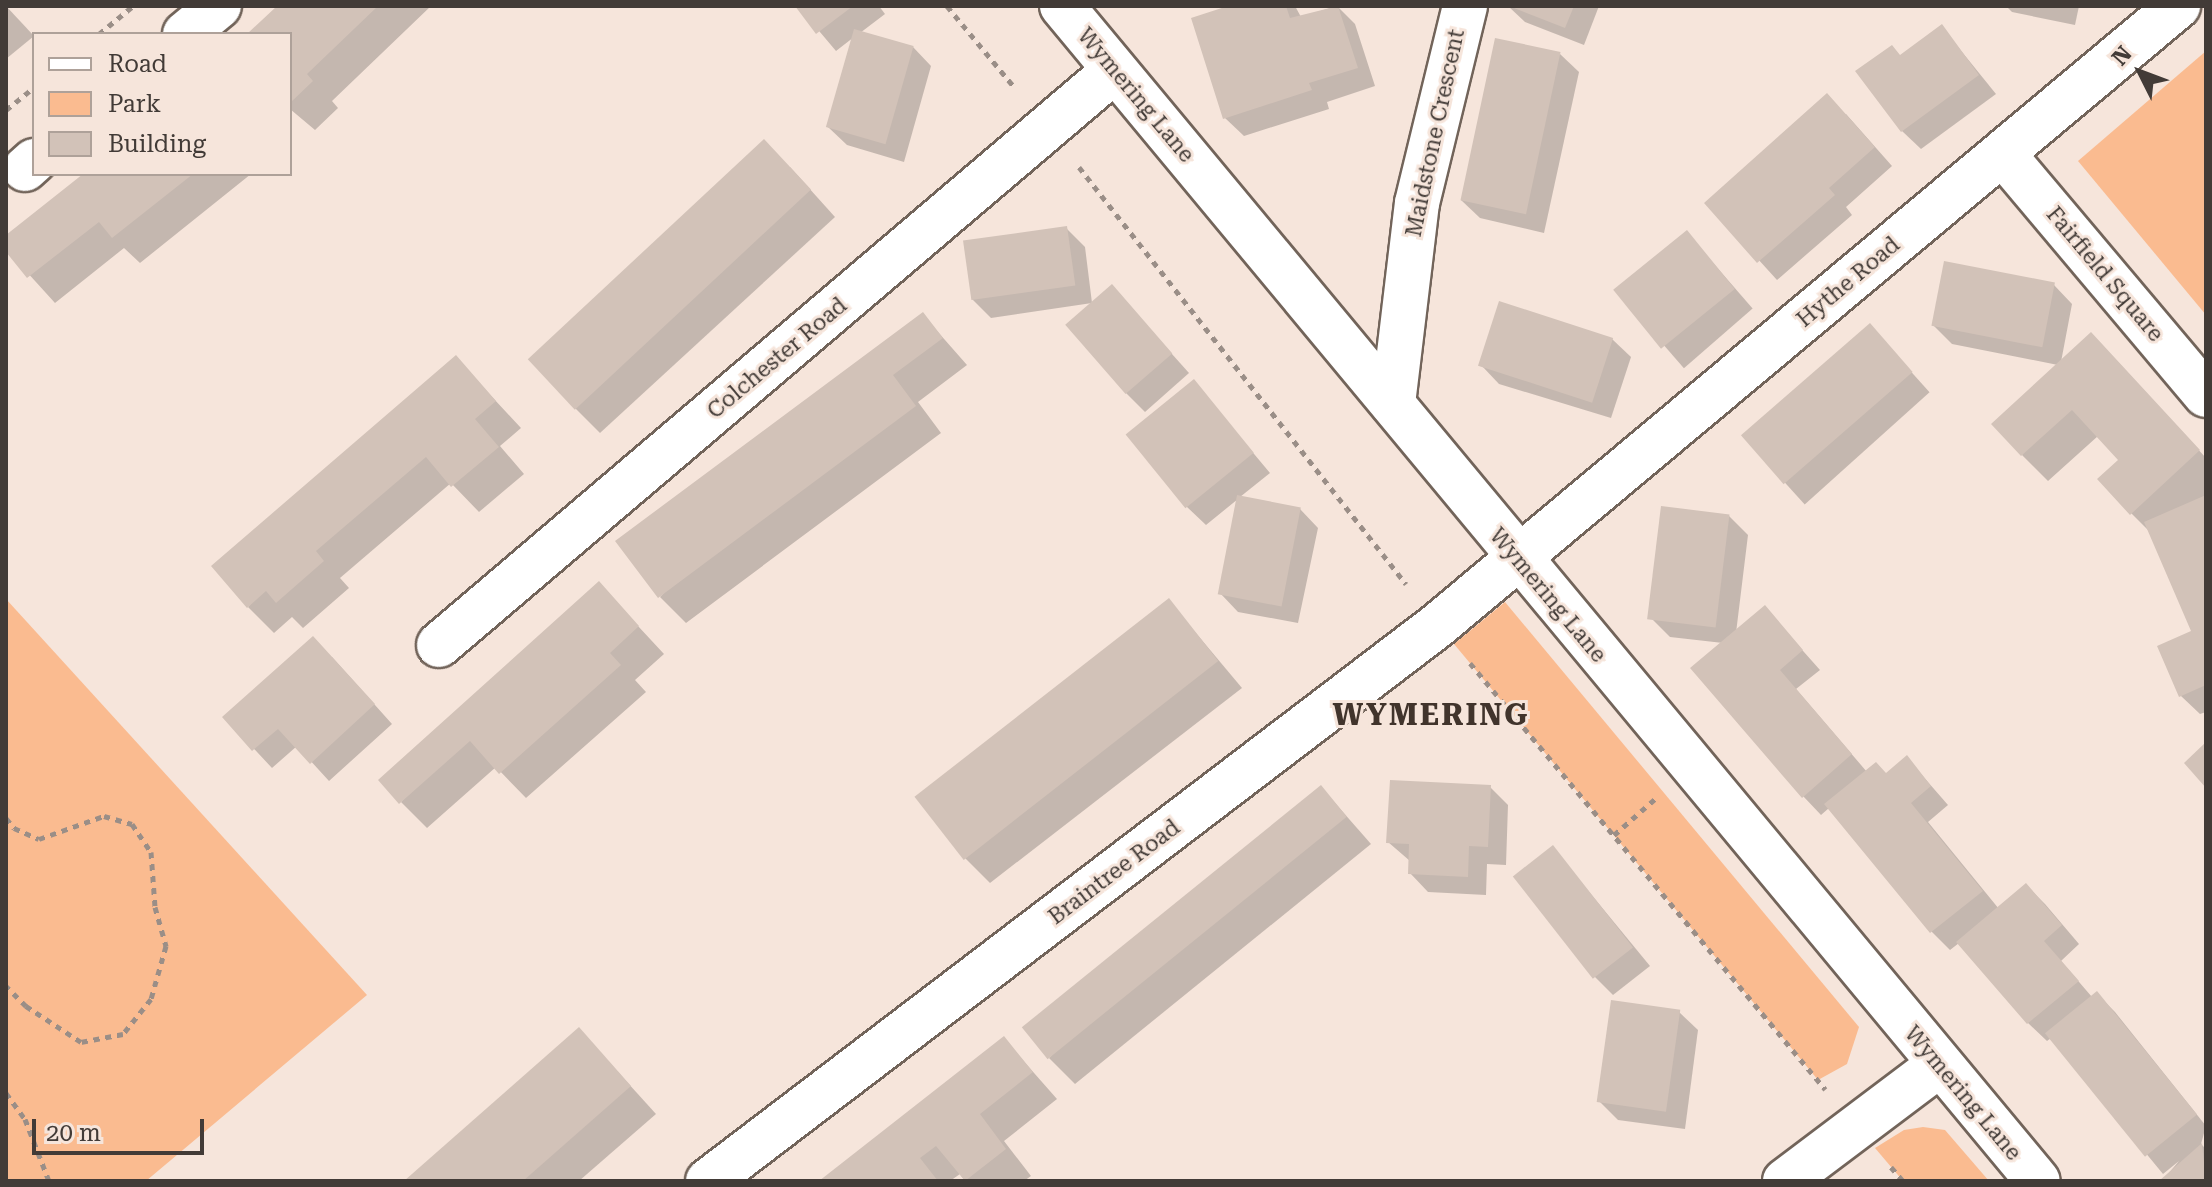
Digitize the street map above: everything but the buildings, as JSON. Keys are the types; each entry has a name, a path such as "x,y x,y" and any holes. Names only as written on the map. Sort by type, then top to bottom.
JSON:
{"street":[{"path":"187,32 219,6"},
{"name":"Wymering Lane","path":"1062,6 1516,557 2038,1181"},
{"name":"Maidstone Crescent","path":"1393,404 1417,203 1465,6"},
{"name":"Hythe Road","path":"1516,557 2178,6"},
{"name":"Colchester Road","path":"439,645 1115,70"},
{"name":"Fairfield Square","path":"2003,154 2206,395"},
{"name":"Braintree Road","path":"708,1181 1438,625 1516,557"},
{"path":"1785,1181 1939,1065"}],"path":[{"path":"101,32 133,6"},
{"path":"6,110 32,89"},
{"path":"1614,835 1666,790"},
{"path":"6,818 14,828 39,839 104,816 132,824 151,852 155,907 166,946 151,999 123,1034 81,1042 26,1006 6,986"},
{"path":"6,1093 25,1119 49,1181"}],"green space":[{"path":"2206,51 2206,315 2078,161"},
{"path":"6,599 367,995 146,1181 6,1181"},
{"path":"1505,602 1859,1027 1847,1064 1818,1080 1454,644"},
{"path":"1923,1127 1945,1130 1989,1181 1903,1181 1875,1148 1904,1130"}],"district":[{"name":"WYMERING","path":"1431,715"}]}
